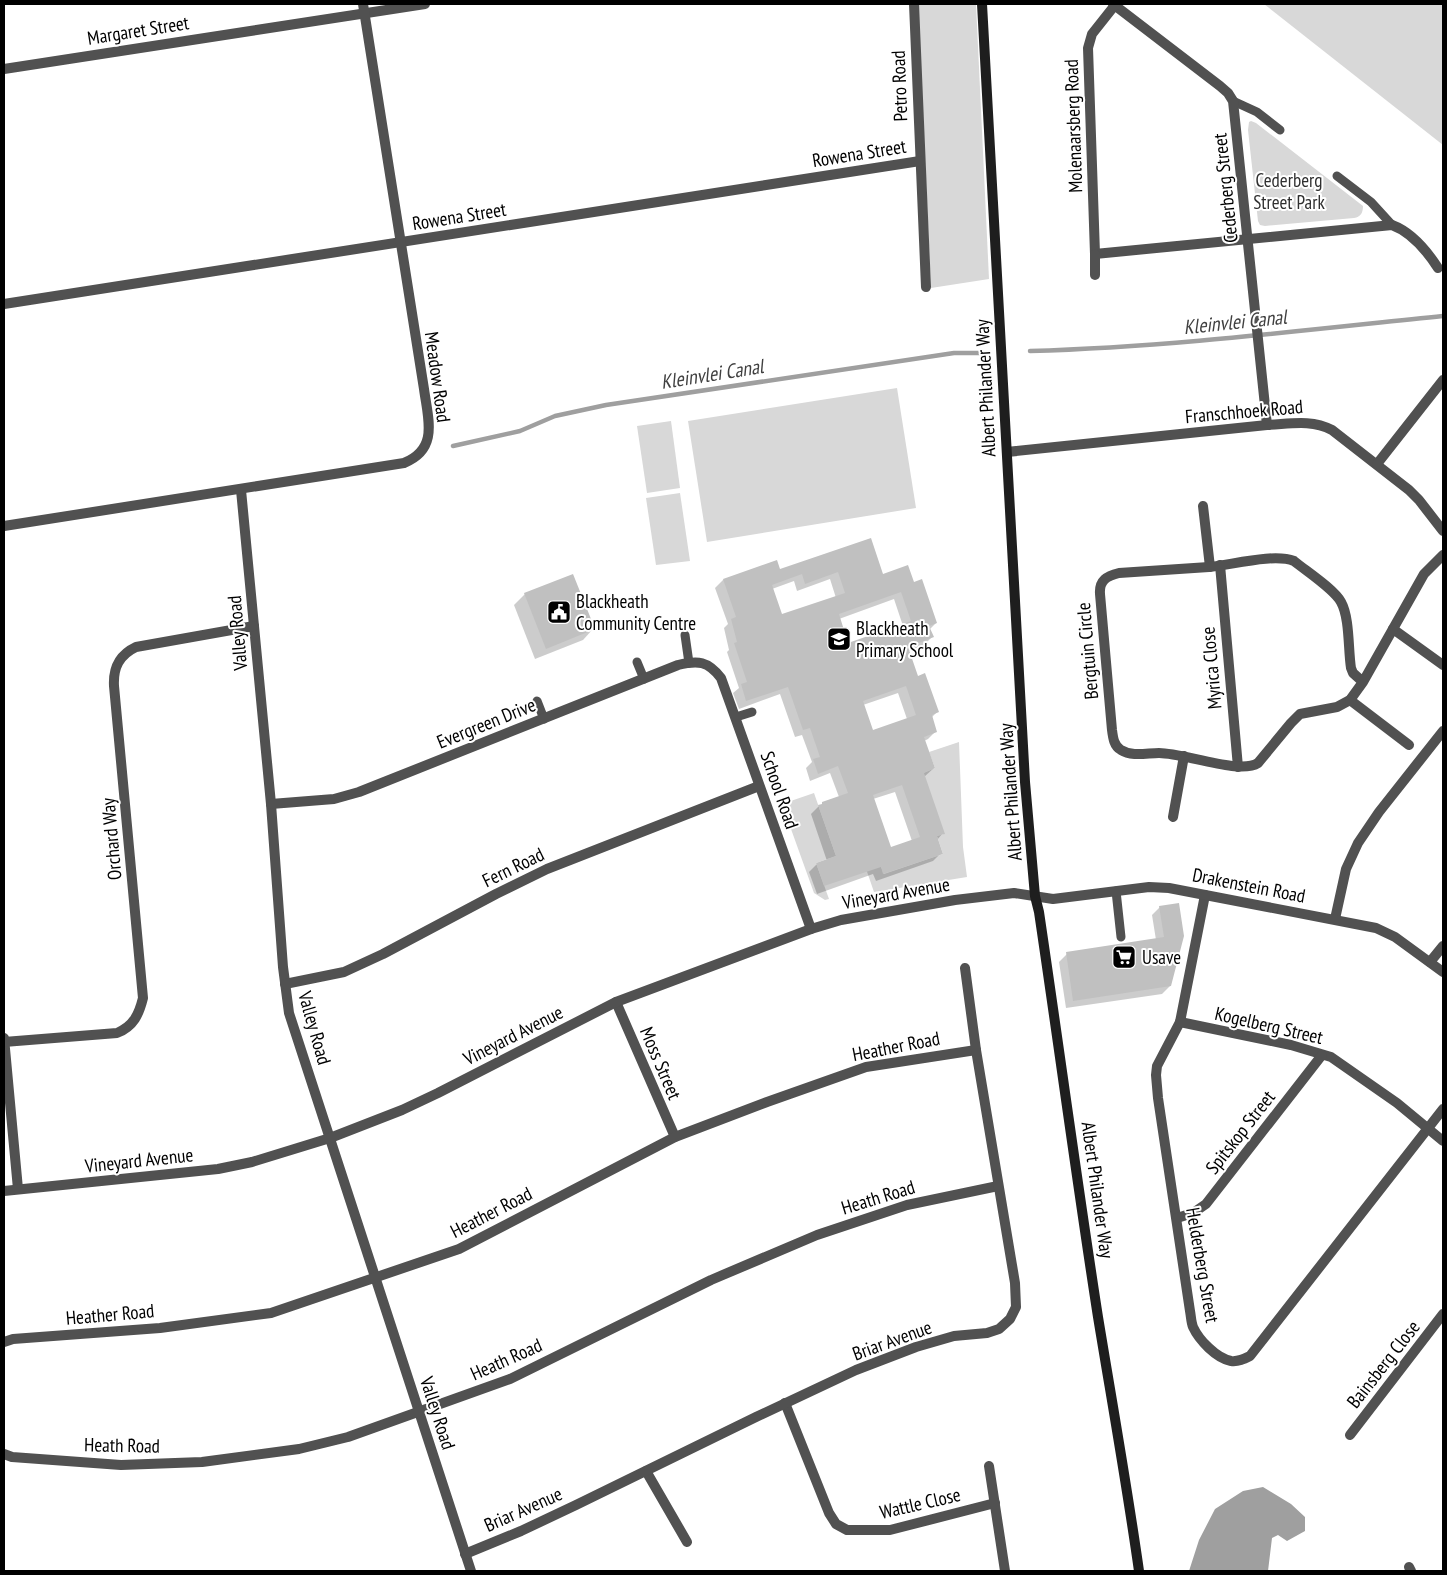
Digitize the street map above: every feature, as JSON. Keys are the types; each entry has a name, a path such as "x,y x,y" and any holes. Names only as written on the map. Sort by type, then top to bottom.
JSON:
{"street":[{"name":"Margaret Street","path":"4,69 363,9 425,4"},
{"name":"Petro Road","path":"914,4 926,287"},
{"name":"Albert Philander Way","path":"982,4 1025,782 1035,896 1048,972 1098,1317 1125,1474 1139,1571"},
{"path":"1114,4 1220,86 1233,101"},
{"name":"Molenaarsberg Road","path":"1095,275 1088,48 1092,34 1114,4"},
{"name":"Meadow Road","path":"4,526 404,463 423,450 428,440 429,430 363,9"},
{"name":"Cederberg Street","path":"1233,101 1267,425"},
{"name":"Rowena Street","path":"4,304 920,161"},
{"path":"1095,254 1392,225 1412,238 1430,256 1438,268"},
{"path":"1377,464 1443,380"},
{"name":"Franschhoek Road","path":"1007,452 1267,425 1318,424 1332,430 1377,464 1419,500 1443,531"},
{"name":"Valley Road","path":"241,490 289,1013 471,1571"},
{"name":"Myrica Close","path":"1203,506 1214,566 1238,767"},
{"path":"1409,745 1350,700 1424,574 1443,555"},
{"name":"Bergtuin Circle","path":"1350,700 1337,707 1300,714 1291,722 1258,763 1251,767 1238,767 1184,756 1160,753 1128,753 1120,750 1114,743 1112,730 1100,589 1105,578 1108,575 1114,574 1214,566 1282,558 1294,561 1338,597 1344,607 1351,668 1353,673 1362,682"},
{"name":"Orchard Way","path":"4,1042 118,1033 126,1030 140,1013 143,998 114,672 120,658 136,647 254,626"},
{"path":"1392,629 1443,665"},
{"name":"Evergreen Drive","path":"271,804 334,799 359,792 678,665 702,663 709,666"},
{"name":"School Road","path":"709,666 721,678 811,929"},
{"path":"1336,919 1346,869 1358,843 1379,812 1443,731"},
{"path":"1173,817 1184,756"},
{"name":"Fern Road","path":"285,984 320,978 350,970 548,869 760,786"},
{"name":"Drakenstein Road","path":"1035,896 1053,899 1149,886 1205,894 1376,928 1385,931 1443,972"},
{"name":"Vineyard Avenue","path":"4,1191 163,1176 218,1169 252,1162 330,1138 402,1110 616,1002 811,929 841,920 955,900 1014,893 1035,896"},
{"name":"Helderberg Street","path":"1205,894 1180,1022 1156,1071 1158,1098 1193,1326 1199,1337 1209,1348 1223,1358 1232,1361 1242,1360 1250,1356 1443,1109"},
{"path":"1430,962 1443,946"},
{"name":"Briar Avenue","path":"465,1554 537,1524 856,1370 954,1336 987,1333 999,1329 1010,1318 1016,1307 1016,1283 998,1186 965,968"},
{"name":"Moss Street","path":"616,1002 674,1137"},
{"name":"Kogelberg Street","path":"1180,1022 1291,1045 1331,1058 1397,1103 1443,1141"},
{"path":"4,1038 18,1189"},
{"name":"Heather Road","path":"4,1342 160,1328 271,1313 459,1249 674,1137 767,1102 866,1067 976,1050"},
{"name":"Spitskop Street","path":"1177,1218 1193,1213 1206,1204 1322,1055"},
{"name":"Heath Road","path":"4,1454 121,1465 202,1462 299,1450 348,1437 510,1379 711,1280 817,1235 906,1205 998,1186"},
{"name":"Bainsberg Close","path":"1350,1435 1443,1314"},
{"name":"Wattle Close","path":"785,1403 829,1513 836,1524 848,1530 890,1530 995,1503"},
{"path":"989,1466 1005,1571"},
{"path":"646,1471 687,1542"}],"lane":[{"path":"1233,101 1250,108 1280,130"},
{"path":"1337,176 1371,202 1392,225"},
{"path":"685,635 689,663"},
{"path":"637,662 644,679"},
{"path":"537,701 544,719"},
{"path":"736,717 752,712"},
{"path":"1116,891 1121,937"}],"green space":[{"path":"918,4 976,4 989,279 931,288"},
{"path":"1264,4 1443,4 1443,145"},
{"name":"Cederberg Street Park","path":"1251,121 1363,206 1360,215 1354,218 1260,225 1248,130 1249,122"},
{"path":"897,388 916,508 707,542 688,421"},
{"path":"671,421 680,488 647,493 637,426"},
{"path":"680,493 690,561 656,565 646,498"},
{"path":"959,742 963,847 967,877 874,892 863,860 877,857 884,874 943,854 937,836 944,834 921,774 935,768 929,752"},
{"path":"814,793 836,856 816,863 829,899 825,900 814,893 782,804"}],"shaded area":[{"path":"1263,1487 1291,1504 1305,1517 1305,1531 1287,1541 1278,1535 1272,1538 1268,1571 1189,1571 1199,1540 1215,1509 1243,1491"}],"building":[{"path":"871,538 883,574 908,565 914,582 922,579 937,623 929,626 934,637 908,647 918,676 925,673 939,712 932,715 937,732 924,737 935,768 924,773 945,834 937,836 943,854 883,874 881,867 824,886 816,863 836,856 818,805 848,793 838,766 818,774 813,759 820,757 810,728 803,730 788,687 746,701 741,684 747,682 734,643 737,642 731,619 736,617 723,579 777,560 780,569","holes":["838,572 845,593 782,614 772,585 802,574 805,584","901,592 911,621 848,643 839,614","906,686 916,715 873,730 863,701","902,785 920,837 891,847 873,795"]},
{"path":"573,574 595,629 546,649 524,593"},
{"path":"1179,903 1184,936 1171,986 1073,1001 1066,952 1164,937 1159,906"}],"waterway":[{"name":"Kleinvlei Canal","path":"1030,351 1185,342 1443,316"},
{"name":"Kleinvlei Canal","path":"453,446 520,431 555,416 606,405 954,353 981,353"}],"place":[{"name":"Blackheath Community Centre","path":"559,612"},
{"name":"Blackheath Primary School","path":"839,639"},
{"name":"Usave","path":"1124,957"}]}
